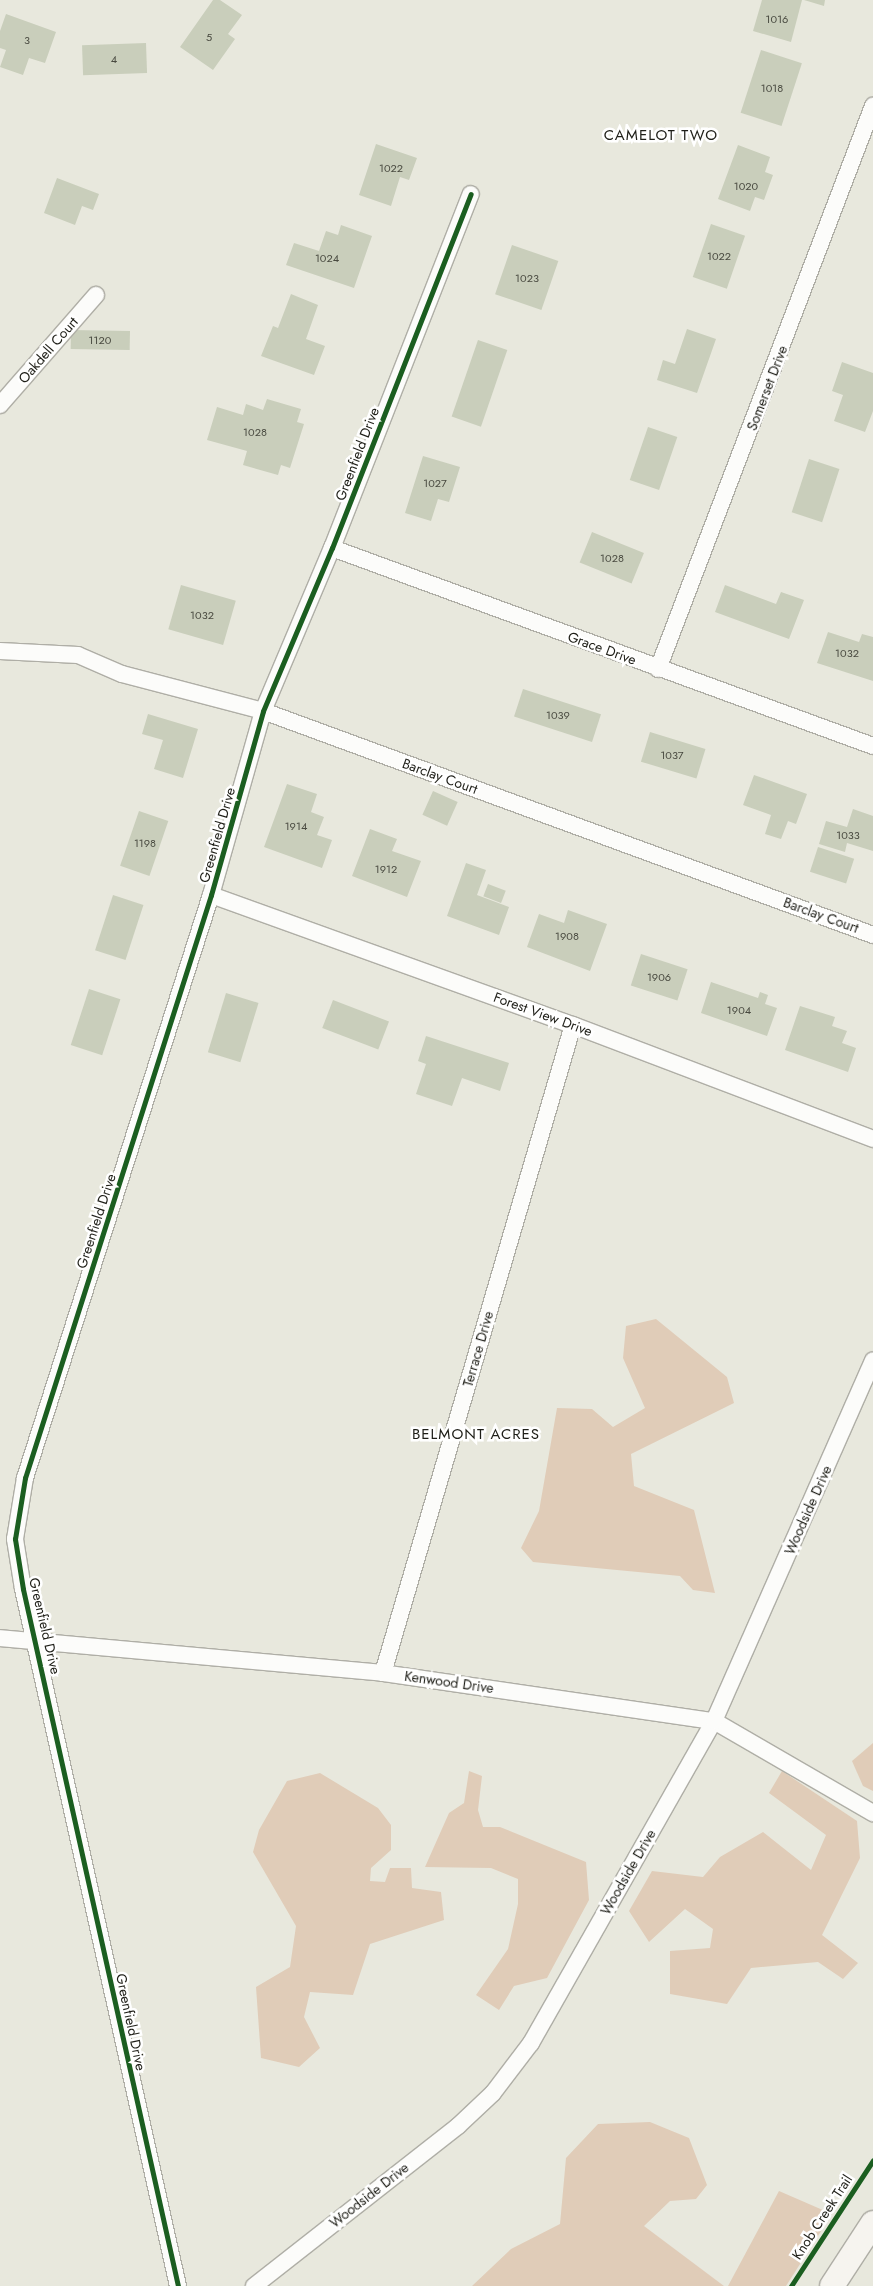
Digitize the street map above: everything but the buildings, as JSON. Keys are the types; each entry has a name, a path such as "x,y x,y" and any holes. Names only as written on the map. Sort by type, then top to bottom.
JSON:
{"main road":[{"path":"832,2286 873,2223"}],"street":[{"name":"Somerset Drive","path":"658,669 873,106"},
{"name":"Greenfield Drive","path":"178,2286 37,1639 23,1589 16,1539 25,1478 211,895 263,711 332,548 471,194"},
{"name":"Oakdell Court","path":"0,405 96,295"},
{"name":"Grace Drive","path":"332,548 658,669 873,746"},
{"name":"Barclay Court","path":"0,651 78,655 122,674 263,711 873,935"},
{"name":"Forest View Drive","path":"211,895 573,1025 873,1139"},
{"name":"Terrace Drive","path":"383,1673 573,1025"},
{"name":"Woodside Drive","path":"254,2286 458,2126 493,2093 531,2043 714,1721 873,1362"},
{"name":"Kenwood Drive","path":"0,1638 37,1639 383,1673 714,1721 873,1813"}],"shaded area":[{"path":"656,1319 727,1377 734,1403 631,1454 634,1486 694,1510 715,1593 693,1590 680,1576 533,1562 521,1548 539,1511 557,1408 592,1409 613,1427 645,1408 623,1358 626,1326"},
{"path":"873,1743 873,1791 863,1786 852,1761"},
{"path":"469,1771 482,1776 478,1810 483,1827 500,1827 586,1862 589,1900 547,1978 514,1986 499,2010 476,1995 508,1949 518,1904 518,1879 491,1868 425,1867 449,1813 464,1803"},
{"path":"782,1771 857,1821 860,1858 822,1935 858,1963 843,1979 818,1962 751,1968 727,2004 670,1994 670,1951 710,1948 713,1929 685,1909 649,1942 629,1911 652,1871 703,1877 720,1857 763,1832 811,1870 826,1835 769,1793"},
{"path":"320,1773 378,1808 391,1825 391,1850 371,1868 370,1881 385,1882 390,1868 411,1868 412,1888 441,1892 444,1920 370,1944 353,1995 310,1992 304,2017 320,2048 299,2067 261,2058 256,1987 290,1967 296,1926 253,1852 259,1830 287,1781"},
{"path":"650,2122 689,2138 707,2185 696,2199 670,2201 644,2226 724,2286 472,2286 511,2249 560,2224 566,2158 598,2124"},
{"path":"779,2191 832,2214 786,2286 728,2286"}],"cycle path":[{"path":"178,2286 23,1589 15,1539 25,1478 211,895 263,711 332,548 471,194"},
{"name":"Knob Creek Trail","path":"791,2286 873,2160"}],"district":[{"name":"CAMELOT TWO","path":"661,136"},
{"name":"BELMONT ACRES","path":"476,1435"}]}
